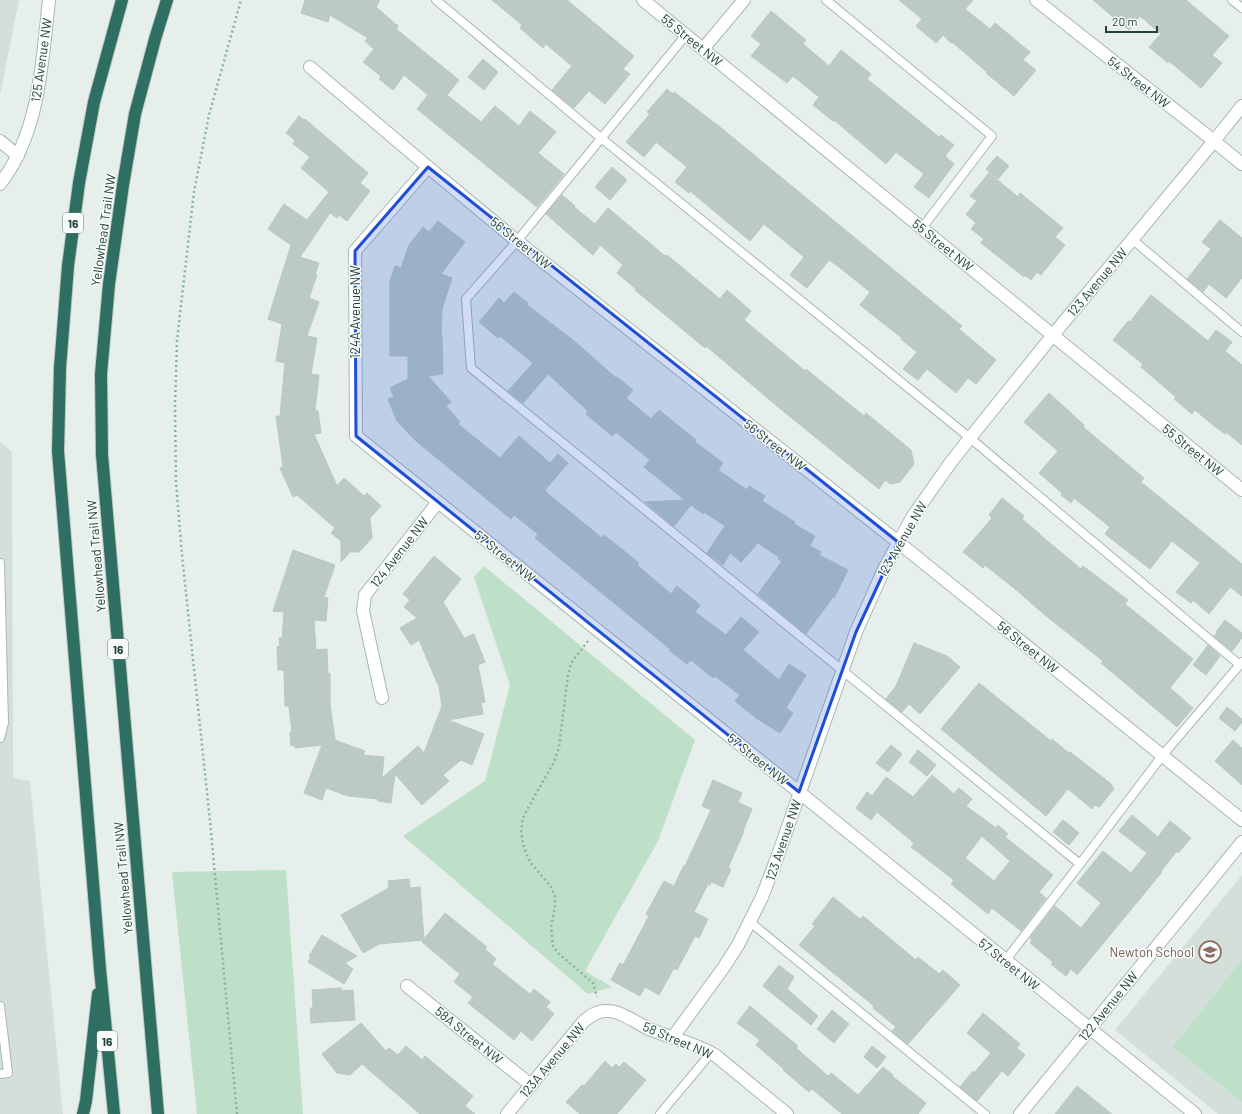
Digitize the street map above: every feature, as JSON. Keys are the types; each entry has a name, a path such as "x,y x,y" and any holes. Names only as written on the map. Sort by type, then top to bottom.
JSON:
{"highway":[{"name":"16","path":"114,1114 100,969 58,451 59,376 68,266 79,184 94,102 122,0"},
{"name":"Yellowhead Trail NW","path":"158,1114 102,455 101,374 109,284 134,121 155,39 167,0"},
{"path":"83,1114 86,1101 100,969"}],"street":[{"name":"125 Avenue NW","path":"0,184 18,156 38,94 49,0"},
{"name":"55 Street NW","path":"643,0 1242,490"},
{"path":"703,49 744,0"},
{"name":"54 Street NW","path":"1036,0 1242,164"},
{"name":"56 Street NW","path":"310,67 517,241 898,542 1242,820"},
{"name":"123 Avenue NW","path":"673,1038 724,967 750,922 771,876 856,632 874,590 913,516 970,438 1242,106"},
{"path":"0,141 18,156"},
{"name":"124A Avenue NW","path":"356,436 355,251 428,167"},
{"name":"57 Street NW","path":"356,436 799,792 1195,1114"},
{"name":"124 Avenue NW","path":"382,698 364,611 365,595 438,502"},
{"name":"122 Avenue NW","path":"1020,1114 1242,842"},
{"name":"58A Street NW","path":"407,986 531,1085"},
{"name":"58 Street NW","path":"600,1011 611,1011 620,1014 649,1029 703,1048 787,1114"},
{"name":"123A Avenue NW","path":"507,1114 583,1022 600,1011"}],"lane":[{"path":"436,0 601,138 970,438 1241,663 1162,756 1005,960"},
{"path":"826,0 992,136 922,228"},
{"path":"1232,0 1242,8"},
{"path":"686,35 517,241 466,299 470,368 1080,864"},
{"path":"1133,240 1242,332"},
{"path":"0,564 4,722 0,738"},
{"path":"750,922 985,1114"},
{"path":"0,1006 8,1073 0,1074"},
{"path":"660,1114 710,1053"}],"path":[{"path":"237,1114 211,829 182,555 176,483 175,406 177,340 194,192 209,115 241,0"},
{"path":"597,630 571,663 568,675 559,747 554,762 523,818 521,832 524,848 530,862 552,888 555,896 555,907 551,927 553,946 558,953 593,983 600,1011"}],"highlighted area":[{"path":"428,167 898,542 856,632 799,792 597,629 356,436 355,251"}],"shaded area":[{"path":"0,0 19,0 0,95"},
{"path":"0,442 12,452 13,778 30,781 63,1114 0,1114"},
{"name":"Newton School","path":"1242,875 1242,1114 1218,1114 1115,1030"}],"green space":[{"path":"484,566 695,740 658,841 585,971 612,987 588,994 403,836 485,781 510,685 474,577"},
{"path":"286,870 303,1114 197,1114 172,872"},
{"path":"1242,960 1242,1102 1173,1047"}],"building":[{"path":"305,0 380,0 376,7 398,26 396,29 459,80 447,95 481,122 495,106 519,126 530,111 556,132 538,153 564,174 537,207 417,109 428,95 404,75 393,90 379,79 381,76 363,62 374,49 365,41 368,38 330,15 328,22 301,13"},
{"path":"492,0 567,0 634,56 623,69 630,74 605,104 589,91 574,108 552,90 572,66 546,44 543,48 520,28 522,25"},
{"path":"899,0 973,0 965,9 990,29 995,23 1030,52 1023,60 1036,70 1014,96 943,35 936,43 916,26 922,19"},
{"path":"1093,0 1186,0 1229,36 1212,55 1222,63 1201,88 1169,61 1168,63 1149,47 1161,34 1140,16 1129,30"},
{"path":"771,11 806,40 803,44 829,66 841,50 871,74 867,79 939,137 941,135 954,145 945,156 954,164 929,198 914,187 924,174 896,152 886,164 834,120 833,121 813,105 819,97 793,76 787,83 751,56 761,44 751,36"},
{"path":"483,59 498,72 484,90 468,77"},
{"path":"667,89 673,94 674,92 720,127 962,326 959,329 996,360 976,384 968,378 956,393 927,369 918,380 903,369 917,352 901,339 902,338 860,305 870,292 829,260 807,288 790,275 804,257 764,224 750,241 690,191 689,193 675,182 687,167 656,142 644,157 626,142 650,114 647,112"},
{"path":"299,116 304,120 305,119 368,173 360,183 370,191 347,221 339,215 337,218 330,213 300,257 319,263 315,274 317,275 309,298 319,302 307,336 317,338 311,374 319,375 315,411 318,411 321,433 314,434 337,486 344,478 364,496 367,493 381,506 370,518 372,538 359,552 350,552 341,562 341,541 331,533 335,528 297,495 293,497 280,468 283,467 276,416 280,416 285,363 276,361 282,324 268,319 291,245 268,229 284,204 307,220 329,192 301,168 310,157 293,144 295,140 286,133"},
{"path":"997,156 1009,166 998,179 986,169"},
{"path":"612,167 627,180 610,200 595,187"},
{"path":"989,173 1018,197 1020,193 1063,228 1055,237 1065,245 1041,275 1037,272 1031,280 1025,275 1024,277 981,243 984,239 971,229 976,223 966,214 977,201 970,196"},
{"path":"562,195 595,224 608,208 665,256 667,255 720,299 727,290 751,311 744,320 805,371 806,369 864,416 866,413 911,450 914,464 900,482 891,484 885,480 879,489 706,346 705,348 635,290 636,289 617,273 623,265 600,245 593,255 546,214"},
{"path":"1220,220 1242,238 1242,278 1226,298 1209,284 1203,292 1187,279 1211,249 1202,242"},
{"path":"438,221 465,242 441,274 452,278 442,309 441,337 443,374 428,376 451,402 446,406 460,422 458,424 500,458 519,436 550,463 558,454 568,463 545,490 547,493 602,538 604,535 639,563 637,565 671,594 677,586 700,605 695,612 726,635 741,617 759,632 743,650 779,680 789,664 806,675 786,708 793,713 780,733 756,718 735,701 740,695 715,676 713,678 691,660 687,664 669,650 670,649 535,538 538,534 514,515 511,519 416,441 397,421 388,399 394,397 390,388 408,379 408,356 390,356 390,281 395,266 401,268 409,245 423,227 429,232"},
{"path":"514,292 528,303 527,305 573,340 616,378 617,377 633,390 626,398 651,419 659,410 696,440 695,442 723,463 718,470 747,490 749,486 765,496 762,501 795,522 794,524 815,536 810,546 821,552 819,555 848,570 834,598 833,597 806,634 758,594 782,561 778,559 779,557 758,543 741,562 730,553 723,565 707,553 725,526 704,512 703,514 691,505 674,526 645,502 685,500 644,467 650,460 616,432 612,436 586,414 588,411 548,374 523,403 508,391 533,363 500,336 498,338 479,322 499,298 504,303"},
{"path":"1151,295 1208,341 1216,330 1232,342 1225,351 1242,365 1242,445 1226,432 1225,434 1195,410 1192,414 1174,399 1176,397 1141,367 1143,364 1113,340 1128,321 1130,322"},
{"path":"1049,393 1084,425 1083,427 1144,478 1141,482 1242,564 1242,596 1230,587 1209,614 1193,600 1191,603 1176,592 1200,563 1172,541 1150,569 1105,534 1110,527 1074,498 1071,503 1039,473 1058,451 1024,422"},
{"path":"1002,498 1024,516 1022,519 1039,534 1081,569 1083,566 1128,600 1125,604 1193,659 1170,688 1193,708 1177,727 1101,663 1103,661 1045,615 1014,588 985,565 983,568 963,552 992,518 989,515"},
{"path":"293,550 335,565 324,597 328,598 326,621 314,620 316,650 327,649 328,674 330,673 330,704 335,740 365,751 363,755 384,757 382,778 418,746 424,753 442,706 439,687 419,640 411,645 400,628 417,618 404,607 410,600 403,594 434,556 461,579 443,602 464,638 474,634 485,662 478,665 485,702 481,703 483,714 448,720 484,734 472,765 461,760 443,775 449,781 422,805 395,774 391,803 378,801 378,799 348,796 326,788 322,800 304,793 322,745 295,748 295,745 291,746 290,732 292,732 289,706 285,706 284,671 278,670 277,647 280,646 279,638 282,638 284,612 273,611"},
{"path":"1225,620 1242,633 1242,638 1232,651 1214,636"},
{"path":"914,643 947,656 960,667 920,714 909,704 902,712 886,699 896,686"},
{"path":"1208,645 1220,656 1206,675 1193,665"},
{"path":"979,683 1051,741 1052,739 1110,783 1114,789 1099,807 1095,805 1092,809 1068,789 1046,816 941,729"},
{"path":"1227,707 1242,719 1242,722 1235,731 1219,718"},
{"path":"1233,740 1242,748 1242,785 1215,761"},
{"path":"891,745 902,754 888,772 876,763"},
{"path":"918,750 936,765 927,776 909,762"},
{"path":"932,775 954,794 959,788 972,799 966,806 996,828 998,825 1008,834 1005,837 1053,875 1039,892 1046,898 1021,931 992,908 988,914 951,884 954,880 911,847 914,843 877,812 871,820 856,808 867,792 872,796 886,777 913,797","holes":["982,836 1010,861 994,881 965,858"]},
{"path":"713,780 742,793 738,802 752,809 728,868 731,869 723,887 711,882 710,885 708,884 694,912 708,919 699,938 695,936 677,970 674,968 659,995 645,987 640,996 611,980 620,963 623,965 649,916 646,914 664,881 674,886 684,865 685,866 711,810 702,806"},
{"path":"1132,815 1158,837 1170,821 1191,838 1178,853 1177,851 1161,871 1162,872 1077,975 1071,969 1066,976 1051,964 1053,962 1030,943 1032,940 1030,938 1055,906 1081,928 1101,903 1077,883 1103,851 1131,873 1147,853 1119,831"},
{"path":"1063,820 1079,833 1069,845 1053,832"},
{"path":"409,879 410,888 420,887 424,939 445,913 487,947 485,949 496,959 492,964 530,994 534,989 550,1002 546,1007 554,1014 532,1041 521,1031 514,1040 468,1003 473,997 454,982 460,974 422,942 423,940 379,944 363,953 341,915 389,888 388,881"},
{"path":"833,897 860,919 863,916 916,960 918,957 939,974 943,970 960,985 908,1044 892,1031 896,1027 873,1008 874,1006 799,945 815,926 812,924"},
{"path":"322,935 357,956 345,963 353,969 344,984 308,962 311,957 309,956"},
{"path":"779,965 794,977 787,989 818,1016 811,1025 763,986"},
{"path":"342,988 340,991 353,990 355,1020 311,1023 310,1008 313,1008 312,990"},
{"path":"750,1006 798,1046 796,1048 828,1076 831,1073 858,1095 883,1067 926,1103 918,1114 842,1114 812,1089 809,1092 783,1070 784,1069 756,1045 760,1040 737,1023"},
{"path":"832,1010 849,1024 834,1043 817,1029"},
{"path":"983,1013 1020,1044 1017,1048 1025,1055 1008,1076 1002,1071 977,1101 960,1087 991,1053 967,1033"},
{"path":"361,1023 386,1051 389,1048 398,1055 406,1046 422,1060 425,1056 473,1096 465,1106 475,1114 420,1114 362,1064 350,1075 337,1073 322,1054"},
{"path":"872,1046 886,1057 877,1068 864,1057"},
{"path":"605,1061 612,1068 616,1064 619,1067 624,1062 646,1080 617,1114 580,1114 566,1102 582,1085 584,1086"},
{"path":"1077,1086 1112,1114 1055,1114"}],"place":[{"name":"Newton School","path":"1210,952"}]}
